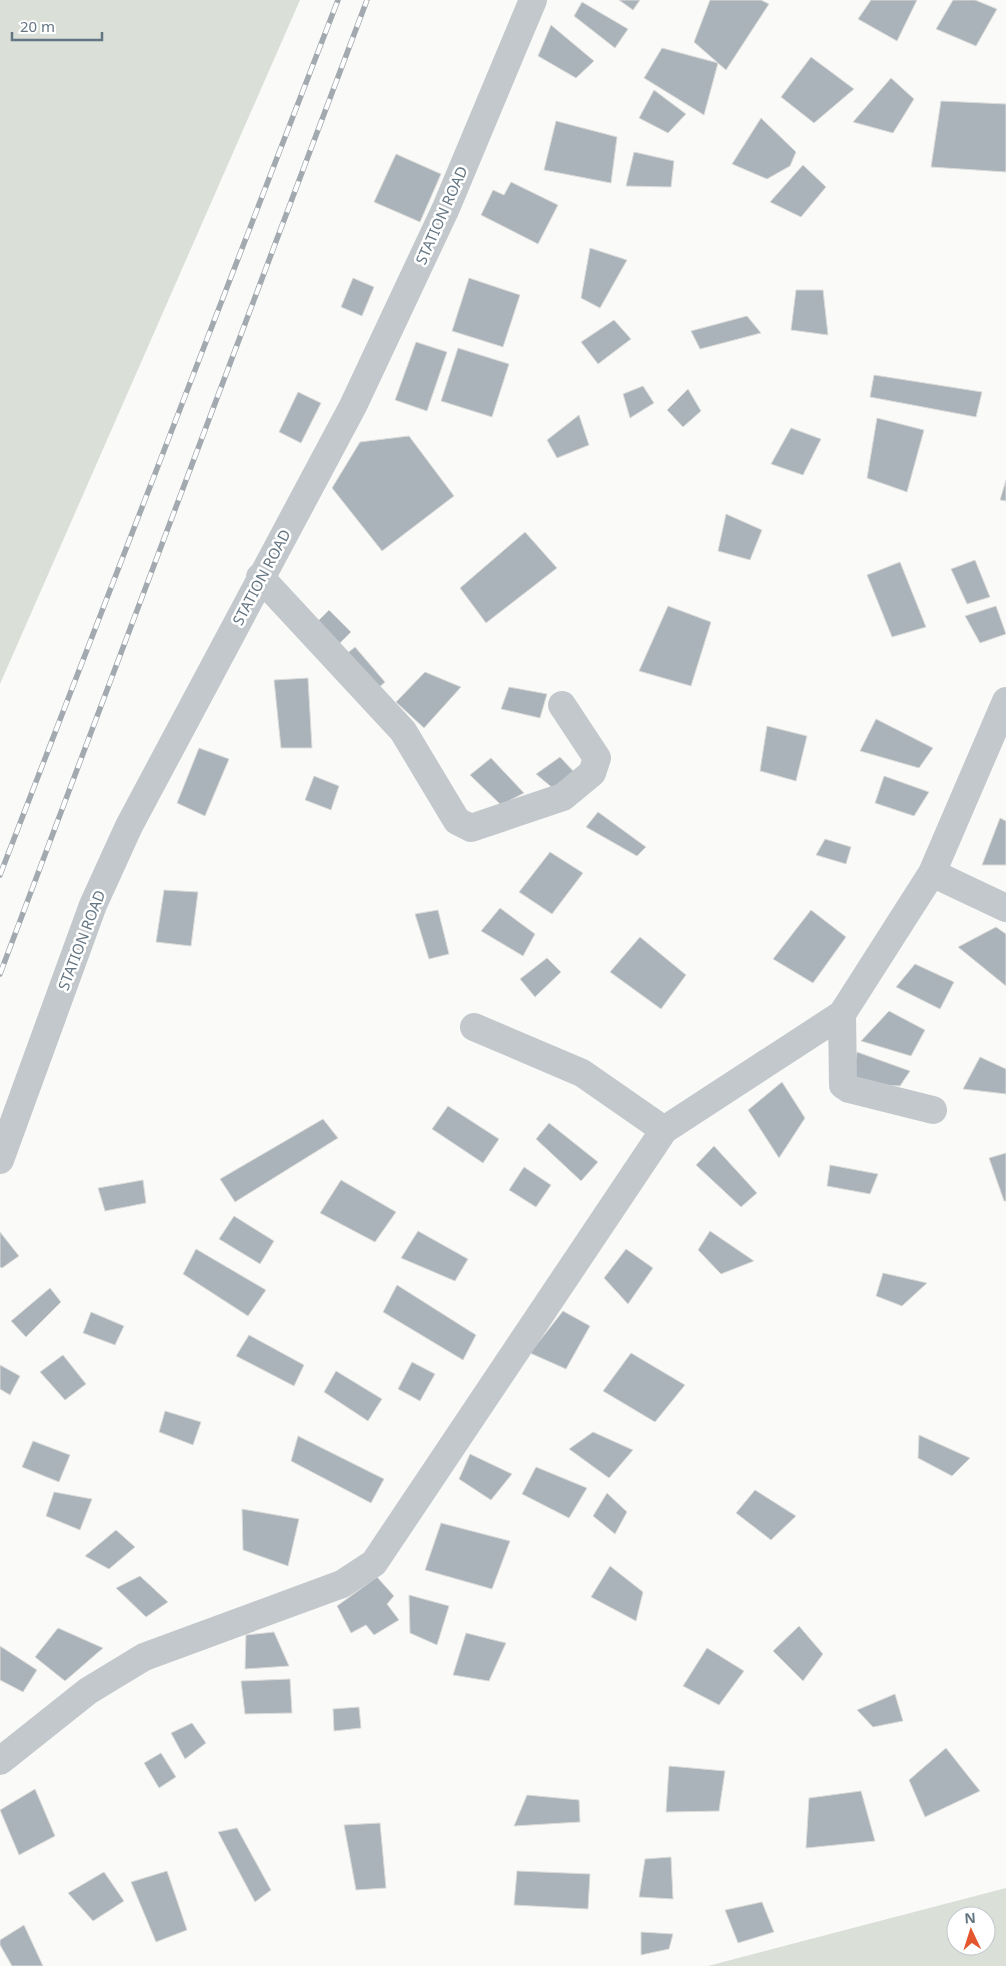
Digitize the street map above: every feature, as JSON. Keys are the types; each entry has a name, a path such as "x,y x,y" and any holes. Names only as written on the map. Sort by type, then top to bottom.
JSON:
{"street":[{"name":"STATION ROAD","path":"0,1160 93,905 130,826 260,577 353,406 446,208 533,0"},
{"path":"260,577 403,731 457,821 471,828 563,797 592,774 597,758 562,705"},
{"path":"0,1761 88,1691 144,1657 342,1584 374,1563 664,1130 842,1014 932,873 1006,701"},
{"path":"932,873 1006,908"},
{"path":"842,1014 843,1085 849,1089 933,1110"},
{"path":"474,1026 582,1074 664,1130"}],"shaded area":[{"path":"0,0 300,0 0,684"},
{"path":"1006,1888 1006,1966 708,1966"}],"building":[{"path":"619,0 640,0 633,10"},
{"path":"710,0 761,0 769,4 726,70 694,42"},
{"path":"871,0 917,0 897,41 858,19"},
{"path":"953,0 975,0 997,9 976,46 936,29"},
{"path":"582,2 628,29 615,48 574,16"},
{"path":"551,25 594,61 576,78 538,56"},
{"path":"662,48 718,63 704,115 644,78"},
{"path":"811,57 854,89 814,123 781,97"},
{"path":"891,78 914,99 893,133 853,122"},
{"path":"654,90 686,114 668,133 639,118"},
{"path":"941,101 1006,104 1006,172 931,167"},
{"path":"761,118 796,152 790,166 767,179 732,164"},
{"path":"556,121 617,137 611,183 544,170"},
{"path":"634,152 674,161 671,187 626,186"},
{"path":"396,154 441,174 420,222 374,202"},
{"path":"803,165 826,187 801,217 770,202"},
{"path":"511,182 558,205 538,244 481,215 493,190 504,195"},
{"path":"590,248 627,260 600,308 581,298"},
{"path":"353,278 374,287 362,316 341,307"},
{"path":"469,278 520,295 503,347 452,331"},
{"path":"796,290 823,290 828,335 791,330"},
{"path":"747,316 761,333 700,349 691,331"},
{"path":"614,320 631,339 598,364 581,342"},
{"path":"416,342 447,352 427,411 395,400"},
{"path":"458,348 509,364 492,417 441,401"},
{"path":"874,375 982,392 976,417 870,397"},
{"path":"643,386 654,403 630,418 623,394"},
{"path":"688,389 701,411 683,427 667,410"},
{"path":"298,392 321,403 301,443 279,432"},
{"path":"579,415 589,445 557,458 547,440"},
{"path":"877,418 924,430 907,492 867,478"},
{"path":"791,428 821,439 803,475 771,464"},
{"path":"409,436 454,496 382,551 332,488 360,442"},
{"path":"1006,480 1006,501 1000,500"},
{"path":"726,514 762,530 750,560 718,551"},
{"path":"525,532 557,568 486,623 460,588"},
{"path":"975,560 990,597 967,604 951,569"},
{"path":"900,562 926,627 892,637 867,575"},
{"path":"668,606 711,622 691,686 639,671"},
{"path":"996,606 1006,634 980,643 965,616"},
{"path":"329,610 351,632 339,644 318,621"},
{"path":"355,647 385,682 376,690 344,656"},
{"path":"425,672 461,687 424,728 396,702"},
{"path":"308,678 312,748 281,748 274,680"},
{"path":"509,687 547,694 540,718 501,709"},
{"path":"876,719 933,748 919,768 860,751"},
{"path":"767,726 807,736 796,781 760,771"},
{"path":"199,748 229,759 205,816 177,803"},
{"path":"560,757 576,774 555,790 536,774"},
{"path":"491,758 524,793 501,805 470,775"},
{"path":"314,776 339,786 331,810 305,800"},
{"path":"884,776 929,792 914,816 875,803"},
{"path":"598,812 646,847 637,856 586,827"},
{"path":"1000,818 1006,821 1006,865 982,865"},
{"path":"825,839 851,847 846,864 816,855"},
{"path":"550,852 583,873 552,914 519,892"},
{"path":"164,890 198,892 191,946 156,942"},
{"path":"500,908 535,934 523,956 481,931"},
{"path":"438,910 449,954 429,959 415,914"},
{"path":"811,910 846,937 813,983 773,959"},
{"path":"996,927 1006,934 1006,986 958,947"},
{"path":"640,937 686,975 661,1009 610,972"},
{"path":"547,958 561,972 535,997 520,979"},
{"path":"915,964 954,982 940,1009 896,987"},
{"path":"889,1011 925,1030 911,1056 861,1041"},
{"path":"857,1052 910,1071 900,1086 851,1083"},
{"path":"980,1057 1006,1069 1006,1094 963,1089"},
{"path":"782,1082 805,1118 779,1158 748,1110"},
{"path":"448,1106 499,1139 483,1163 432,1129"},
{"path":"323,1119 338,1138 235,1202 220,1179"},
{"path":"549,1123 598,1162 581,1181 536,1139"},
{"path":"714,1146 757,1193 741,1207 696,1165"},
{"path":"1006,1153 1006,1201 1004,1201 989,1158"},
{"path":"830,1165 878,1174 870,1194 827,1186"},
{"path":"524,1167 551,1185 536,1207 509,1190"},
{"path":"143,1180 146,1203 105,1211 98,1188"},
{"path":"341,1180 396,1212 375,1242 320,1213"},
{"path":"234,1216 274,1241 260,1264 219,1239"},
{"path":"418,1231 468,1259 455,1281 401,1258"},
{"path":"710,1231 754,1261 721,1274 698,1250"},
{"path":"0,1232 19,1256 2,1268 0,1267"},
{"path":"196,1249 266,1290 248,1316 183,1274"},
{"path":"626,1249 653,1268 628,1304 604,1278"},
{"path":"883,1273 927,1283 902,1306 876,1296"},
{"path":"397,1285 476,1335 463,1360 383,1312"},
{"path":"50,1288 61,1302 26,1337 11,1321"},
{"path":"563,1311 590,1326 566,1369 530,1353"},
{"path":"91,1312 124,1326 115,1345 83,1333"},
{"path":"249,1335 304,1365 294,1386 236,1356"},
{"path":"631,1353 685,1385 655,1422 603,1391"},
{"path":"63,1355 86,1384 65,1400 40,1372"},
{"path":"412,1362 435,1374 420,1401 398,1389"},
{"path":"0,1365 20,1376 10,1395 0,1389"},
{"path":"336,1371 382,1399 368,1421 324,1392"},
{"path":"165,1411 201,1422 193,1445 159,1432"},
{"path":"593,1432 633,1450 609,1478 569,1449"},
{"path":"919,1435 970,1458 952,1476 918,1458"},
{"path":"298,1436 384,1479 371,1503 291,1461"},
{"path":"33,1441 70,1455 59,1482 22,1467"},
{"path":"470,1454 512,1474 491,1500 459,1479"},
{"path":"536,1467 587,1488 569,1518 522,1494"},
{"path":"755,1490 796,1516 771,1540 736,1513"},
{"path":"54,1492 92,1499 80,1530 46,1516"},
{"path":"607,1493 627,1512 615,1534 593,1516"},
{"path":"242,1509 299,1519 288,1566 243,1550"},
{"path":"441,1523 510,1541 492,1589 425,1570"},
{"path":"116,1530 135,1547 109,1569 85,1556"},
{"path":"610,1566 643,1592 636,1621 591,1597"},
{"path":"140,1576 168,1602 146,1617 116,1588"},
{"path":"377,1577 394,1596 387,1604 399,1620 374,1635 366,1625 351,1633 337,1606"},
{"path":"409,1595 449,1606 437,1645 410,1633"},
{"path":"799,1626 823,1654 803,1681 773,1651"},
{"path":"58,1628 103,1648 65,1681 35,1657"},
{"path":"274,1632 289,1666 245,1669 246,1635"},
{"path":"466,1633 506,1643 489,1681 453,1675"},
{"path":"0,1646 37,1670 23,1692 0,1680"},
{"path":"707,1648 744,1671 719,1705 683,1686"},
{"path":"290,1679 292,1713 245,1714 241,1681"},
{"path":"895,1694 903,1721 873,1727 857,1710"},
{"path":"359,1707 361,1728 334,1731 333,1709"},
{"path":"192,1723 206,1743 185,1759 171,1733"},
{"path":"946,1748 980,1791 925,1817 909,1780"},
{"path":"161,1753 176,1777 159,1788 144,1763"},
{"path":"669,1766 725,1771 719,1811 666,1812"},
{"path":"35,1789 55,1836 19,1855 0,1810"},
{"path":"861,1791 875,1841 806,1848 809,1798"},
{"path":"527,1795 579,1800 580,1822 514,1826"},
{"path":"380,1823 386,1888 356,1890 344,1825"},
{"path":"237,1828 271,1890 255,1902 218,1832"},
{"path":"671,1857 673,1899 639,1897 645,1859"},
{"path":"167,1871 187,1930 156,1942 131,1882"},
{"path":"517,1871 590,1874 588,1909 514,1905"},
{"path":"104,1872 124,1901 93,1921 68,1893"},
{"path":"762,1902 774,1932 738,1943 725,1910"},
{"path":"24,1925 43,1966 12,1966 0,1945 0,1940"},
{"path":"641,1932 673,1934 669,1949 641,1955"}],"railway":[{"path":"0,875 338,0"},
{"path":"0,974 367,0"}]}
